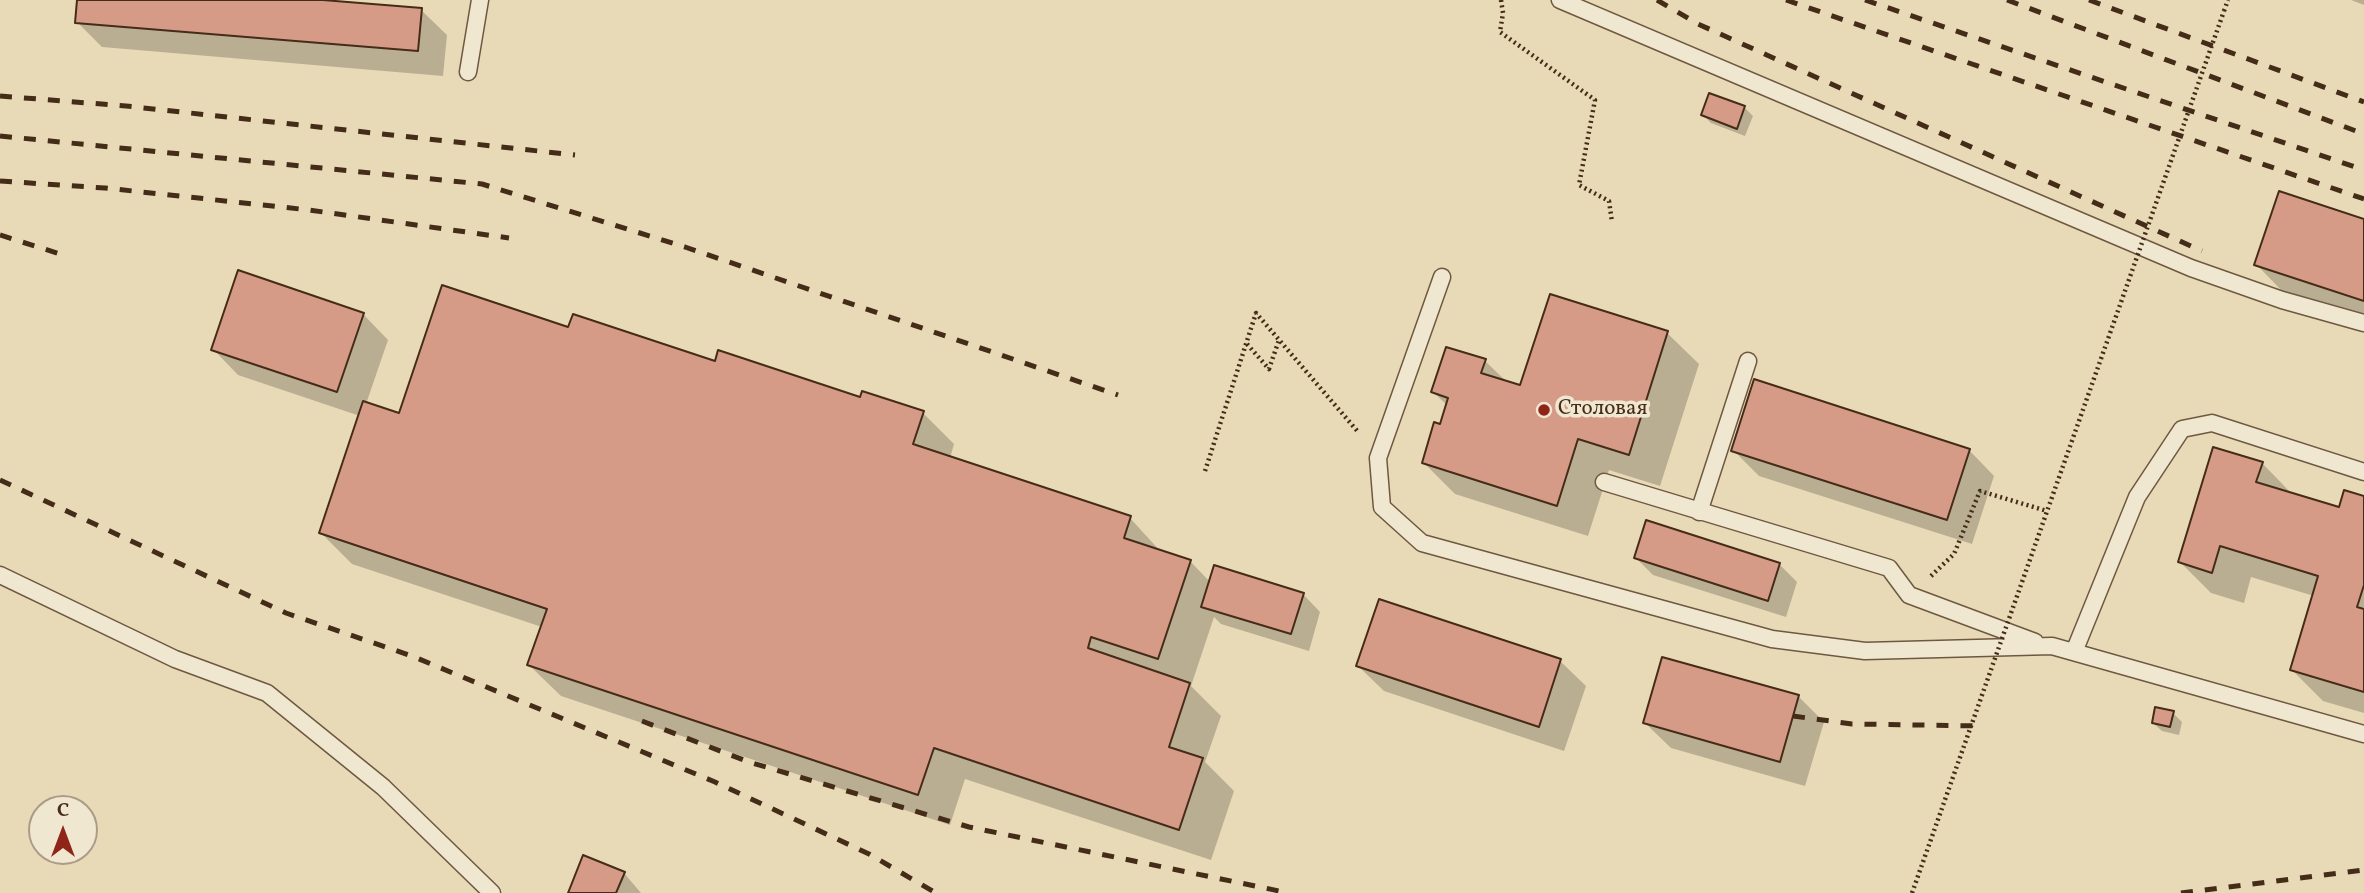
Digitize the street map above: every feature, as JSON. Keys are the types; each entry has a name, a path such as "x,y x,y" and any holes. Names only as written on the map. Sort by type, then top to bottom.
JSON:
{"lane":[{"path":"468,72 480,0"},
{"path":"1560,0 2191,268 2282,300 2364,323"},
{"path":"1442,277 1378,458 1382,507 1422,543 1772,639 1866,651 2043,646"},
{"path":"1699,512 1748,361"},
{"path":"2074,652 2137,497 2182,429 2212,423 2364,471"},
{"path":"1604,482 1889,568 1909,595 2043,646 2074,652 2364,734"},
{"path":"0,575 175,659 267,693 383,787 492,893"}],"path":[{"path":"1502,0 1500,32 1595,100 1579,185 1609,201 1612,222"},
{"path":"1912,893 2228,0"},
{"path":"1205,471 1256,313 1360,433"},
{"path":"1246,343 1269,369 1279,341"},
{"path":"1954,554 1980,491 2047,511"}],"building":[{"path":"77,0 323,0 422,8 418,51 75,23"},
{"path":"1709,93 1745,106 1737,129 1701,115"},
{"path":"2279,191 2364,219 2364,301 2254,265"},
{"path":"238,270 364,313 337,392 211,350"},
{"path":"442,285 568,327 573,314 715,361 718,350 860,397 862,391 924,411 913,444 1131,516 1124,538 1191,560 1158,659 1091,637 1088,648 1190,683 1169,747 1203,758 1179,830 934,748 918,795 527,665 547,609 319,533 363,401 399,413"},
{"name":"Столовая","path":"1550,294 1668,331 1629,455 1578,439 1557,506 1422,463 1434,422 1440,424 1448,398 1431,392 1446,347 1486,359 1481,373 1520,385"},
{"path":"1754,379 1970,449 1947,520 1731,451"},
{"path":"2213,447 2263,462 2256,482 2339,507 2344,490 2364,496 2364,585 2357,607 2364,609 2364,692 2290,670 2318,576 2220,546 2212,573 2178,562"},
{"path":"1646,520 1780,563 1768,601 1634,558"},
{"path":"1214,565 1304,593 1291,634 1201,607"},
{"path":"1379,599 1561,659 1539,727 1356,666"},
{"path":"1662,657 1799,695 1780,762 1643,723"},
{"path":"2155,707 2174,711 2170,727 2152,723"},
{"path":"583,855 625,872 616,893 568,893"}],"railway":[{"path":"1657,0 1698,24 2202,251"},
{"path":"1786,0 2364,199"},
{"path":"1865,0 2364,170"},
{"path":"2007,0 2364,134"},
{"path":"2089,0 2364,102"},
{"path":"0,96 126,106 575,155"},
{"path":"0,136 482,184 685,247 1118,395"},
{"path":"0,181 105,188 309,210 509,238"},
{"path":"0,235 60,254"},
{"path":"0,480 286,613 412,656 715,782 869,854 936,893"},
{"path":"1793,716 1852,724 1983,726"},
{"path":"642,721 749,762 969,827 1289,893"},
{"path":"2181,893 2364,870"}],"place":[{"name":"Столовая","path":"1544,410"}]}
